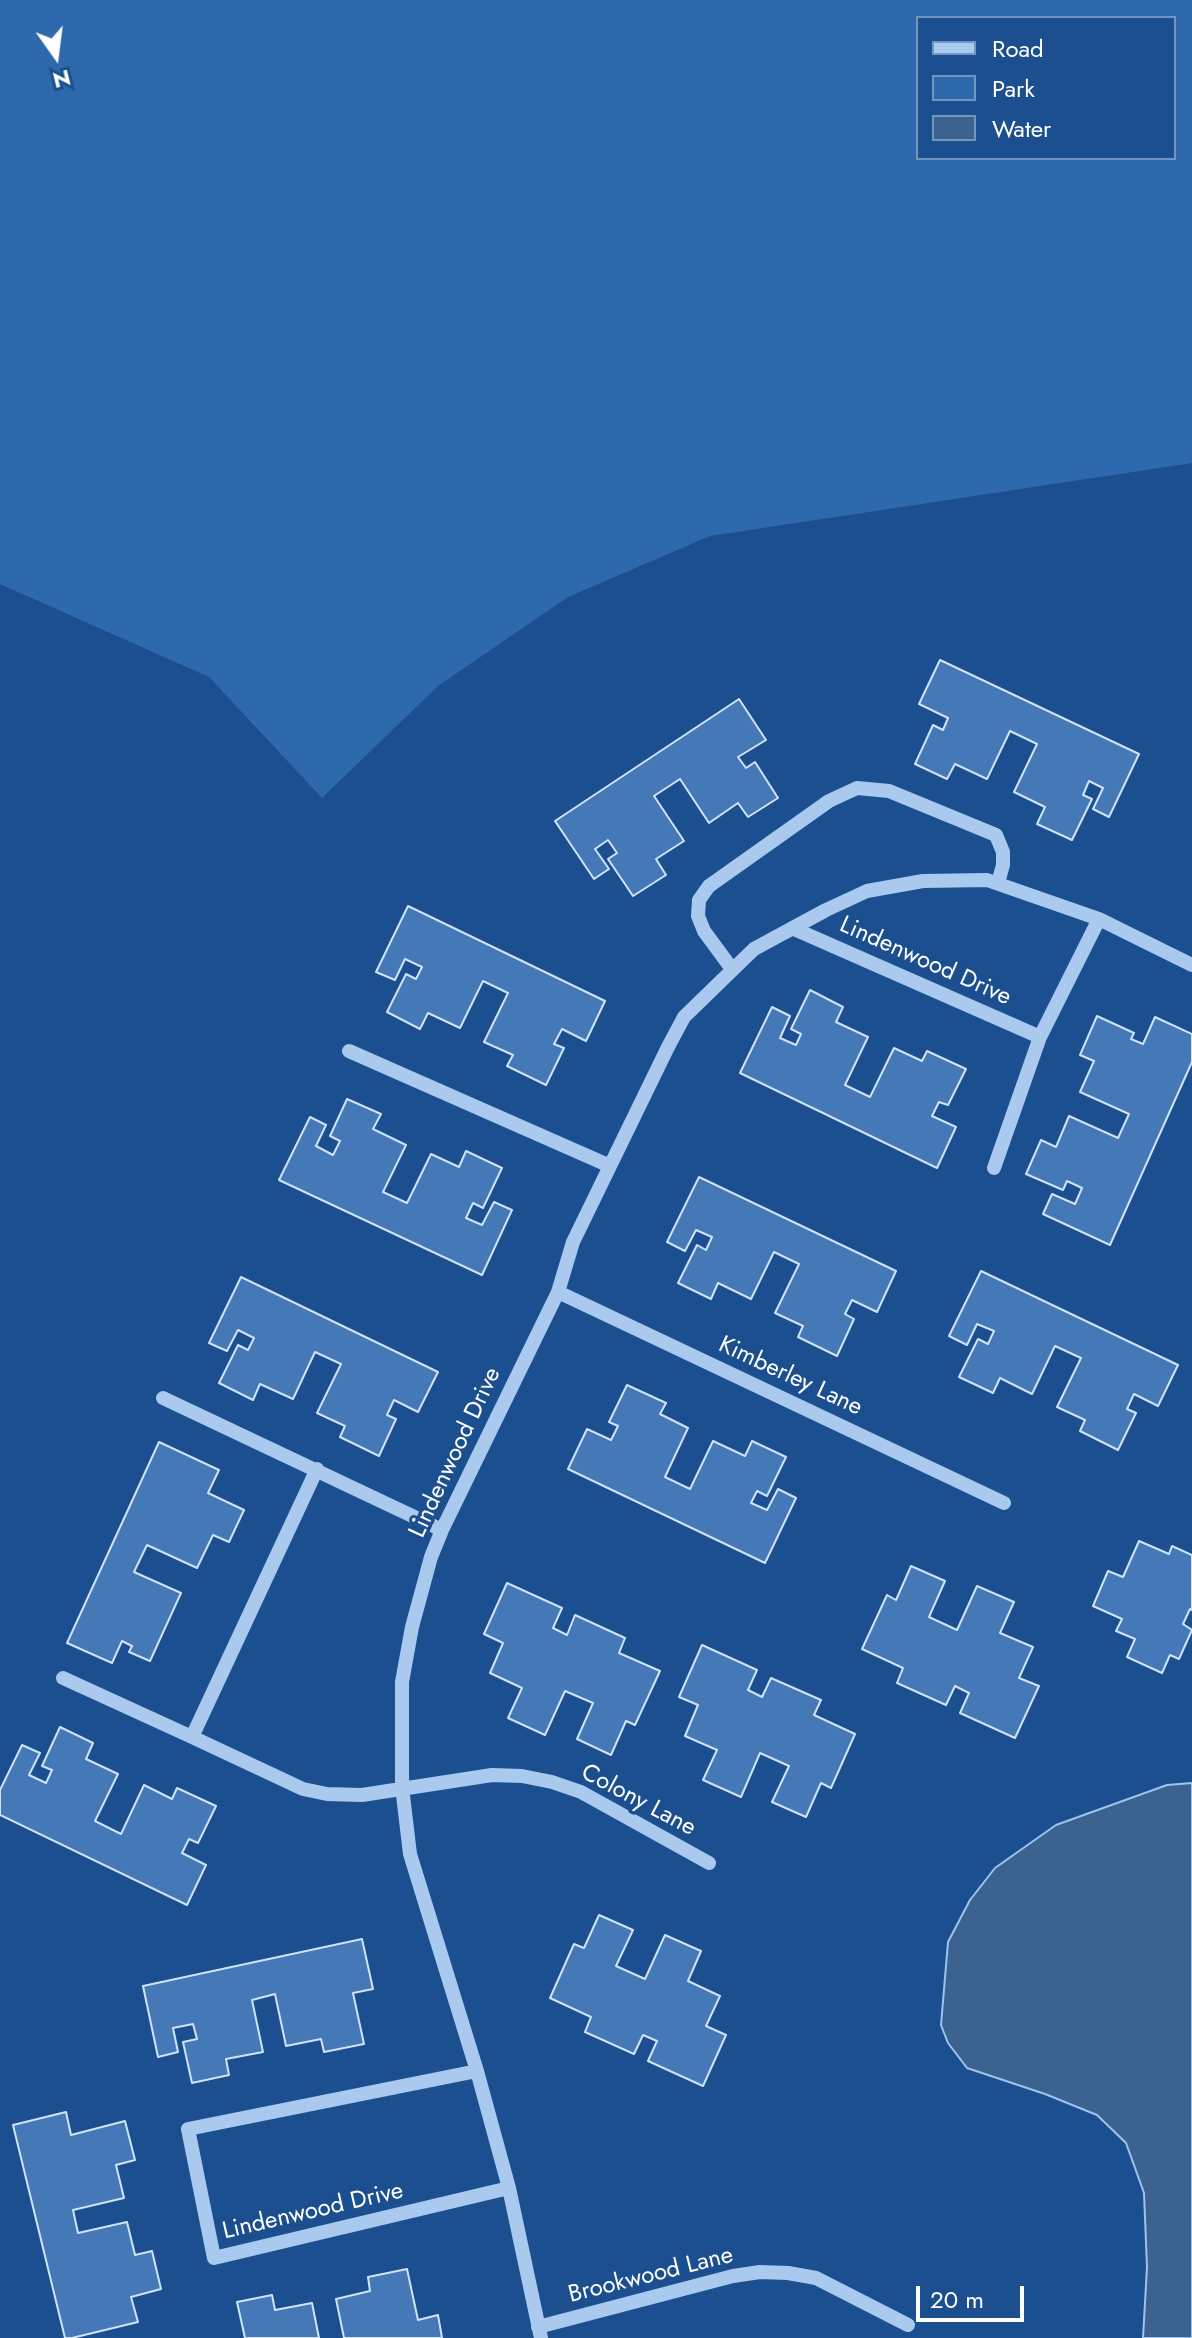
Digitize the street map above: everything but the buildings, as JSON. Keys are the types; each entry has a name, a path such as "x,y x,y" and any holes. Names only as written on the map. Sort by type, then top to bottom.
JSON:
{"street":[{"path":"732,969 704,931 698,916 699,900 709,886 817,810 857,788 889,791 996,835 1003,852 998,883"},
{"name":"Lindenwood Drive","path":"540,2332 509,2188 477,2071 410,1854 402,1787 402,1682 412,1627 431,1557 558,1292 573,1242 684,1017 754,949 867,891 923,881 987,880 1099,919 1192,965"},
{"path":"994,1168 1040,1037 1099,919"},
{"name":"Lindenwood Drive","path":"792,928 1040,1037"},
{"path":"349,1051 610,1166"},
{"name":"Kimberley Lane","path":"558,1292 1004,1503"},
{"path":"163,1398 442,1530"},
{"path":"192,1737 317,1469"},
{"name":"Colony Lane","path":"63,1678 303,1789 327,1794 362,1795 492,1775 522,1776 581,1792 709,1863"},
{"name":"Lindenwood Drive","path":"477,2071 188,2129 214,2258 509,2188"},
{"name":"Brookwood Lane","path":"540,2332 733,2276 760,2272 816,2278 908,2325"}],"green space":[{"path":"0,0 1192,0 1192,463 710,536 568,597 438,686 322,798 209,677 0,584"}],"water":[{"path":"1192,1783 1192,2338 1143,2338 1147,2267 1144,2193 1126,2143 1097,2115 967,2068 948,2043 941,2025 948,1942 970,1900 995,1868 1056,1825 1167,1785"}]}
